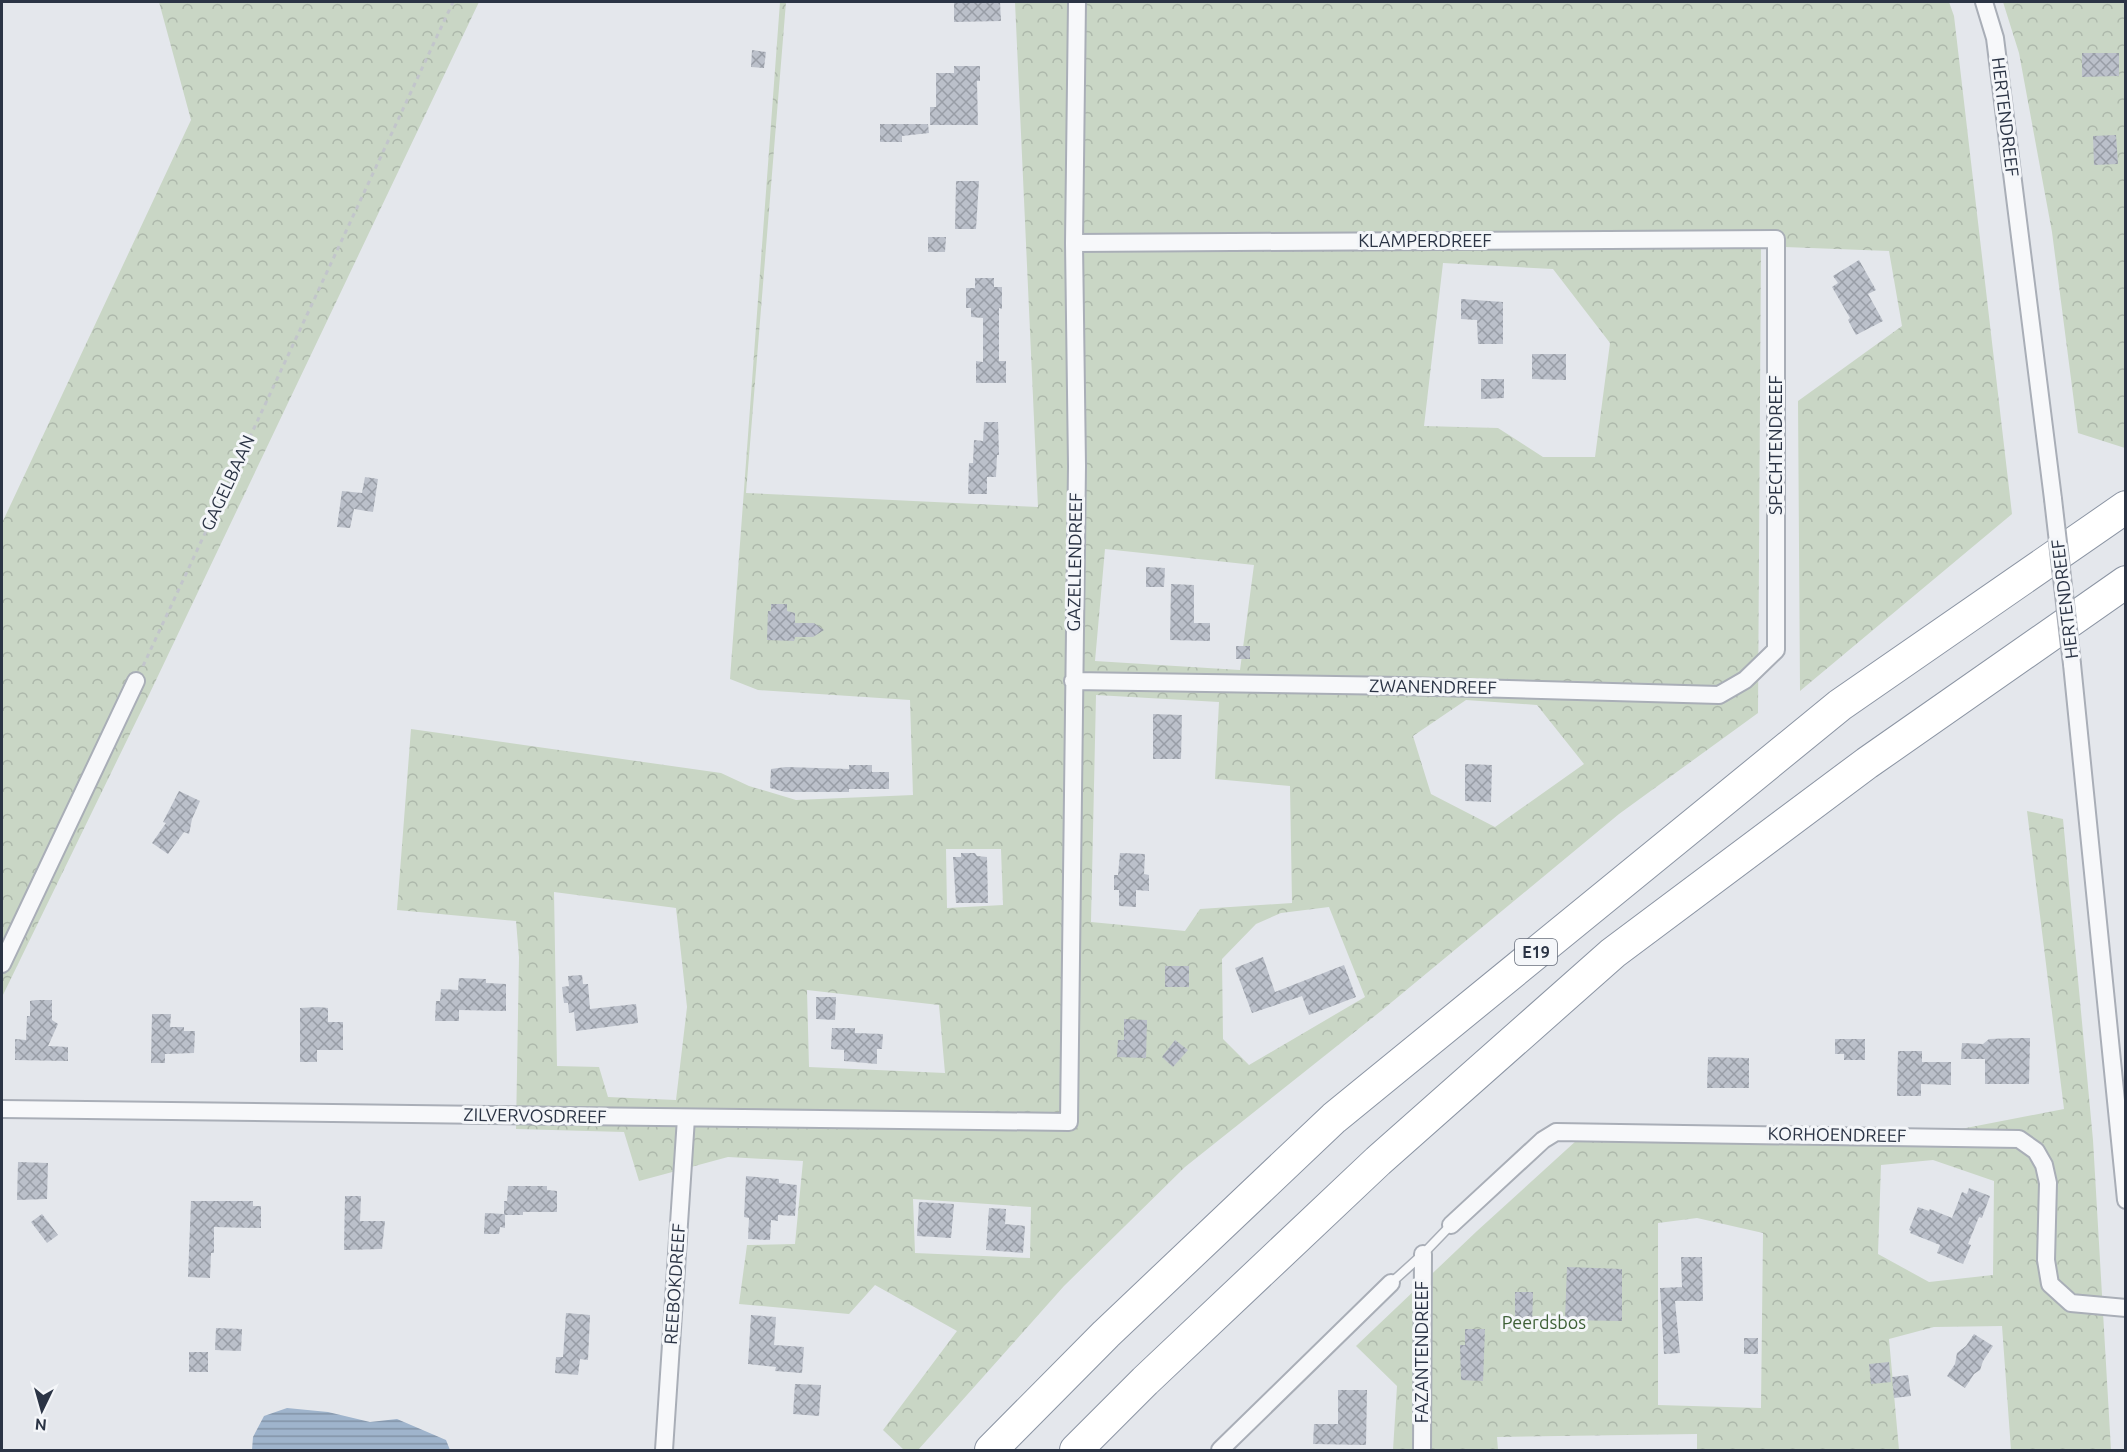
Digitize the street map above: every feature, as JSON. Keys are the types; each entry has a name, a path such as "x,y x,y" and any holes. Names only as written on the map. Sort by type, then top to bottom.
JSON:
{"highway":[{"name":"E19","path":"991,1450 1106,1334 1343,1111 1840,705 2126,507"},
{"path":"1076,1450 1145,1381 1378,1161 1613,953 1867,763 2126,582"}],"street":[{"name":"GAZELLENDREEF","path":"1069,1122 1077,466 1074,243 1077,2"},
{"name":"HERTENDREEF","path":"1984,2 1996,50 2053,499 2072,664 2126,1200"},
{"name":"KLAMPERDREEF","path":"1074,243 1776,239"},
{"name":"SPECHTENDREEF","path":"1776,239 1776,650"},
{"name":"ZWANENDREEF","path":"1074,681 1402,686 1719,695 1745,680 1776,650"},
{"path":"2,964 135,681"},
{"name":"ZILVERVOSDREEF","path":"2,1109 1069,1122"},
{"name":"REEBOKDREEF","path":"664,1450 686,1118"},
{"name":"KORHOENDREEF","path":"1451,1225 1543,1140 1556,1132 2019,1139 2036,1151 2044,1165 2048,1183 2046,1260 2050,1284 2071,1303 2126,1308"},
{"name":"FAZANTENDREEF","path":"1422,1450 1423,1254"},
{"path":"1220,1450 1391,1282"}],"lane":[{"path":"1391,1282 1451,1225"}],"path":[{"name":"GAGELBAAN","path":"135,681 453,2"}],"green space":[{"path":"159,2 479,2 147,699 2,997 2,523 191,120"},
{"path":"780,2 786,2 746,493 1038,507 1015,2 1949,2 1954,16 2012,514 1800,691 1798,401 1902,326 1889,251 1761,246 1758,713 1619,814 1381,1011 1185,1167 1064,1286 918,1450 904,1450 883,1430 957,1331 875,1285 849,1314 739,1304 747,1245 795,1244 803,1161 728,1157 639,1181 624,1132 516,1129 519,957 516,921 397,910 411,729 721,773 749,786 796,800 913,795 910,700 758,690 730,679","holes":["1443,263 1553,269 1610,343 1595,457 1543,457 1498,428 1424,426","1105,549 1254,565 1240,670 1095,661","1096,695 1219,702 1215,779 1290,786 1292,903 1200,909 1185,931 1091,922","1466,700 1537,705 1584,764 1495,827 1431,794 1413,736","946,849 1001,849 1003,905 947,908","554,892 676,908 687,1007 676,1100 608,1097 599,1067 557,1066","1329,907 1365,997 1249,1065 1223,1039 1222,959 1256,924 1281,913","807,990 939,1005 945,1073 809,1067","913,1199 1031,1207 1030,1258 915,1253"]},
{"path":"2003,2 2125,2 2125,448 2078,433 2052,232 2019,53"},
{"name":"Peerdsbos","path":"2027,811 2063,819 2093,1140 2111,1450 2011,1450 2002,1326 1934,1327 1889,1339 1899,1450 1697,1450 1697,1434 1497,1437 1498,1450 1393,1450 1397,1386 1356,1346 1588,1130 1935,1134 2064,1109","holes":["1933,1160 1994,1181 1993,1275 1929,1282 1878,1254 1881,1165","1697,1218 1763,1233 1761,1408 1658,1405 1658,1223"]}],"water":[{"path":"287,1408 328,1412 370,1422 397,1419 446,1440 450,1450 252,1450 253,1437 264,1416"}],"building":[{"path":"954,2 1000,2 1001,21 954,22"},
{"path":"752,50 766,52 764,68 751,67"},
{"path":"2082,53 2119,53 2119,76 2082,77"},
{"path":"954,66 980,66 980,81 977,81 978,125 930,125 930,107 936,107 936,73 954,73"},
{"path":"880,124 928,124 929,133 902,136 902,142 880,142"},
{"path":"2116,135 2118,164 2094,165 2093,136"},
{"path":"956,181 979,181 976,229 955,229"},
{"path":"928,237 946,237 945,252 928,252"},
{"path":"1859,260 1876,290 1868,294 1883,321 1856,335 1848,320 1850,318 1832,287 1838,283 1833,276"},
{"path":"975,278 994,278 994,287 1002,287 1002,309 999,308 999,361 1006,361 1006,383 976,383 976,361 983,362 983,318 971,317 971,308 966,308 966,288 975,288"},
{"path":"1461,299 1503,302 1503,344 1478,344 1477,320 1461,319"},
{"path":"1532,354 1566,354 1566,380 1532,379"},
{"path":"1481,379 1504,379 1504,398 1481,399"},
{"path":"984,422 998,422 999,455 997,455 996,477 987,477 987,494 968,494 969,463 973,463 974,440 983,441"},
{"path":"365,477 378,479 373,512 354,509 350,528 337,527 342,491 362,493"},
{"path":"1146,567 1165,568 1164,587 1146,587"},
{"path":"1171,584 1194,585 1194,623 1210,623 1210,641 1170,640"},
{"path":"771,604 787,604 787,611 795,613 795,623 814,623 824,630 813,637 795,637 794,641 767,640 768,611 771,611"},
{"path":"1236,646 1250,646 1250,659 1236,659"},
{"path":"1153,714 1182,715 1181,759 1153,759"},
{"path":"1465,764 1492,765 1491,802 1465,801"},
{"path":"849,765 872,765 872,772 889,772 889,789 849,789 849,792 785,792 770,788 771,769 786,767 849,769"},
{"path":"179,791 200,801 192,819 189,834 184,832 168,854 152,843 166,823 163,822"},
{"path":"961,853 975,853 977,856 987,857 988,903 956,903 953,857 961,857"},
{"path":"1120,853 1145,854 1144,874 1149,875 1149,891 1136,890 1136,907 1119,906 1119,890 1114,890 1114,875 1118,875"},
{"path":"1263,957 1275,992 1344,965 1356,997 1309,1015 1302,996 1252,1013 1235,968"},
{"path":"1165,966 1189,966 1189,987 1165,987"},
{"path":"582,975 583,984 588,984 590,1009 636,1004 638,1023 576,1031 574,1012 569,1013 568,1003 564,1003 562,987 569,986 568,976"},
{"path":"459,978 486,979 486,983 506,984 506,1011 459,1010 459,1021 435,1021 436,1001 440,1001 441,989 458,990"},
{"path":"816,997 836,997 835,1020 816,1019"},
{"path":"52,1000 52,1020 58,1024 48,1046 68,1047 68,1061 15,1060 15,1039 26,1040 30,1001"},
{"path":"300,1008 328,1008 328,1022 343,1022 343,1050 317,1050 317,1062 300,1062"},
{"path":"152,1014 171,1014 170,1027 184,1027 184,1031 195,1031 194,1053 165,1054 165,1063 151,1063"},
{"path":"1124,1019 1147,1020 1146,1058 1117,1057 1118,1040 1124,1040"},
{"path":"832,1028 855,1028 855,1033 883,1034 882,1049 877,1049 877,1064 844,1061 844,1050 831,1049"},
{"path":"2030,1038 2029,1084 1985,1084 1985,1059 1961,1059 1962,1043 1983,1044 1989,1039"},
{"path":"1835,1039 1865,1039 1865,1060 1844,1060 1844,1054 1835,1054"},
{"path":"1175,1040 1188,1050 1173,1067 1162,1057"},
{"path":"1898,1051 1922,1051 1922,1062 1951,1062 1951,1085 1921,1084 1921,1096 1897,1096"},
{"path":"1708,1057 1749,1058 1749,1088 1707,1088"},
{"path":"18,1162 48,1163 47,1199 17,1200"},
{"path":"746,1176 779,1179 779,1183 797,1185 795,1216 778,1215 778,1221 771,1220 770,1240 748,1239 749,1218 744,1217"},
{"path":"508,1186 547,1186 547,1190 557,1191 557,1212 523,1212 523,1215 505,1215 505,1228 500,1227 499,1234 484,1234 485,1213 504,1214 504,1201 507,1201"},
{"path":"1969,1188 1990,1196 1982,1218 1979,1217 1968,1244 1971,1245 1963,1264 1937,1253 1940,1245 1910,1233 1909,1230 1918,1207 1952,1218 1962,1192 1967,1194"},
{"path":"345,1196 361,1196 360,1221 385,1221 382,1249 344,1250"},
{"path":"191,1201 253,1201 253,1206 261,1206 261,1228 214,1227 214,1253 211,1253 210,1278 188,1277"},
{"path":"919,1202 954,1204 951,1238 917,1236"},
{"path":"989,1208 1006,1209 1005,1224 1025,1226 1023,1253 986,1250"},
{"path":"42,1214 58,1235 47,1243 31,1222"},
{"path":"1681,1257 1702,1257 1703,1301 1675,1301 1680,1353 1664,1354 1660,1288 1682,1287"},
{"path":"1567,1267 1622,1269 1622,1321 1565,1320"},
{"path":"1515,1292 1533,1292 1532,1328 1515,1328"},
{"path":"566,1313 590,1315 588,1360 580,1359 578,1375 555,1373 556,1357 563,1357"},
{"path":"751,1315 776,1317 774,1345 804,1347 802,1373 775,1371 776,1367 748,1364"},
{"path":"216,1328 242,1329 241,1351 215,1350"},
{"path":"1465,1329 1485,1329 1483,1381 1461,1380 1460,1345 1465,1345"},
{"path":"1974,1334 1993,1346 1980,1370 1974,1374 1965,1388 1947,1376 1955,1364 1957,1353 1966,1346"},
{"path":"1744,1338 1758,1338 1758,1354 1744,1354"},
{"path":"189,1352 208,1352 208,1372 189,1372"},
{"path":"1889,1362 1891,1382 1871,1384 1869,1364"},
{"path":"1908,1375 1911,1396 1894,1398 1892,1377"},
{"path":"795,1384 821,1385 819,1416 793,1414"},
{"path":"1338,1390 1367,1390 1366,1445 1313,1444 1314,1424 1338,1424"}]}
